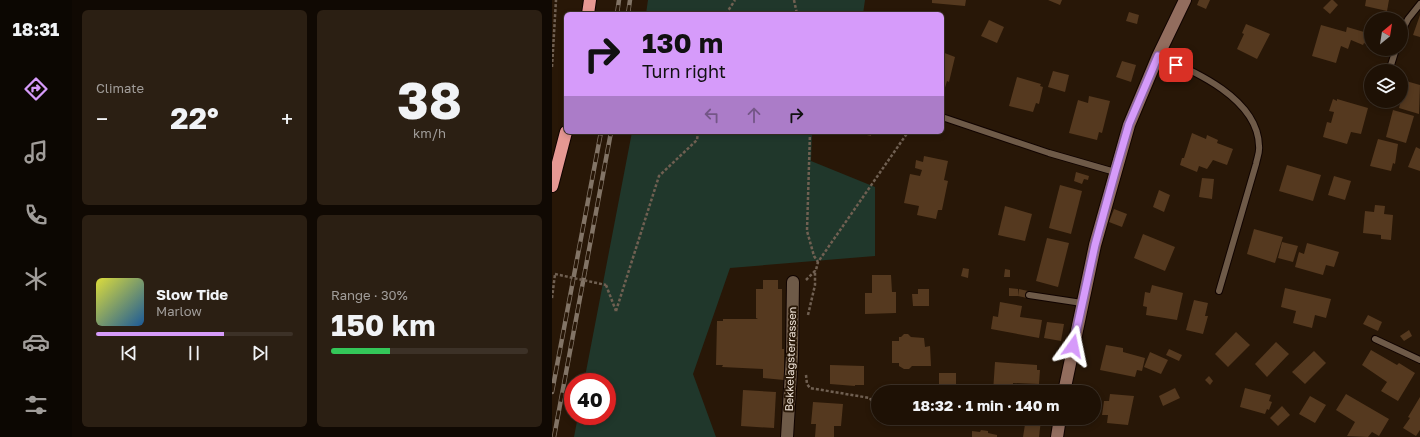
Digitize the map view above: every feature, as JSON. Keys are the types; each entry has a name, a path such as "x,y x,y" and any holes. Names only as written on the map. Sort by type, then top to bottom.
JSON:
{"highway":[{"path":"588,12 590,0"},
{"path":"552,186 565,134"}],"street":[{"path":"1066,385 1095,245 1129,124 1158,56 1185,0"},
{"name":"Bekkelagsterrassen","path":"787,437 792,356 792,282"},
{"path":"1057,437 1059,425"}],"lane":[{"path":"1408,19 1420,4"},
{"path":"1158,56 1226,90 1243,108 1258,135 1260,146 1256,164 1220,292"},
{"path":"944,118 1049,153 1115,172"},
{"path":"1029,295 1082,303"},
{"path":"1375,339 1420,360"}],"path":[{"path":"552,67 556,0"},
{"path":"727,12 735,0"},
{"path":"794,0 797,12"},
{"path":"552,298 555,274 606,285 616,311 659,176 697,140 698,134"},
{"path":"810,134 807,231 814,256 818,262"},
{"path":"806,319 811,303 818,262 857,209 907,134"},
{"path":"792,282 803,282 816,270"},
{"path":"806,370 807,384 810,388 870,398 871,400"}],"green space":[{"path":"648,0 865,0 863,12 646,12"},
{"path":"632,134 812,134 811,161 875,187 875,256 730,268 693,374 716,437 574,437 576,425 616,425 616,373 586,373"}],"building":[{"path":"932,0 966,0 965,6 932,3"},
{"path":"1048,0 1062,0 1060,5"},
{"path":"1199,0 1210,0 1206,9 1197,5"},
{"path":"1331,0 1338,5 1330,14 1323,8"},
{"path":"1366,0 1389,0 1387,11 1365,6"},
{"path":"1129,12 1139,15 1137,24 1126,21"},
{"path":"1420,15 1420,37 1413,35"},
{"path":"989,20 1004,27 997,43 981,36"},
{"path":"1246,24 1270,34 1257,59 1237,49 1244,34 1242,33"},
{"path":"1321,25 1346,32 1347,27 1364,32 1363,45 1351,40 1348,49 1341,46 1336,63 1312,56"},
{"path":"944,53 955,57 949,82 947,81 944,91"},
{"path":"1122,61 1136,65 1131,82 1116,77"},
{"path":"1053,71 1069,75 1065,92 1048,87"},
{"path":"1017,77 1041,84 1040,86 1043,87 1039,104 1036,103 1033,112 1009,106"},
{"path":"1408,82 1420,85 1419,114 1399,108 1408,108"},
{"path":"1089,96 1110,101 1102,133 1099,132 1097,140 1069,133 1078,100 1088,103"},
{"path":"1333,99 1368,108 1361,134 1351,132 1347,144 1323,137 1327,122 1331,123 1334,112 1329,111"},
{"path":"1393,110 1414,116 1406,143 1386,137"},
{"path":"1192,133 1206,139 1207,135 1218,140 1217,143 1233,149 1227,165 1213,160 1207,169 1199,166 1197,172 1180,165 1182,158 1184,158"},
{"path":"1378,139 1398,144 1395,164 1393,163 1391,171 1370,166"},
{"path":"1416,147 1420,149 1420,171 1408,167"},
{"path":"924,156 948,161 944,180 948,181 942,210 938,210 936,219 917,215 919,206 904,203 910,174 920,176 922,170 915,168 916,160 923,162"},
{"path":"1287,165 1321,175 1313,201 1279,191"},
{"path":"1076,172 1089,176 1088,180 1084,179 1082,184 1074,181"},
{"path":"1334,176 1351,181 1345,200 1328,195"},
{"path":"1202,178 1214,179 1212,199 1199,197"},
{"path":"1060,185 1082,191 1071,234 1049,228"},
{"path":"1159,190 1170,195 1164,212 1153,207"},
{"path":"1375,205 1385,206 1384,214 1393,215 1391,240 1381,239 1381,235 1363,233 1365,211 1374,212"},
{"path":"1005,206 1032,214 1025,241 998,235"},
{"path":"1114,209 1127,214 1122,227 1109,222"},
{"path":"1254,229 1283,237 1275,263 1247,254"},
{"path":"1143,234 1175,247 1165,271 1134,258"},
{"path":"1047,238 1069,243 1058,287 1036,281"},
{"path":"1282,242 1298,246 1293,262 1278,258"},
{"path":"1307,243 1339,252 1334,267 1326,265 1323,275 1295,267 1299,252 1304,254"},
{"path":"963,268 969,269 968,278 961,276"},
{"path":"1005,269 1010,270 1010,277 1004,277"},
{"path":"872,275 891,275 892,292 896,292 896,313 865,314 865,293 872,293"},
{"path":"763,280 778,280 778,289 782,289 782,349 784,349 784,380 763,378 763,369 722,367 723,365 716,365 717,321 723,321 723,319 758,319 756,318 756,289 763,289"},
{"path":"1152,285 1183,293 1177,320 1146,315 1147,307 1143,306 1145,292 1150,293"},
{"path":"1009,288 1018,289 1018,296 1009,296"},
{"path":"1285,288 1331,299 1326,318 1315,315 1312,328 1293,323 1296,311 1281,307"},
{"path":"918,289 929,289 929,306 913,306 912,294 918,294"},
{"path":"1019,289 1028,291 1027,298 1018,296"},
{"path":"1194,300 1208,303 1205,316 1208,316 1203,334 1186,330"},
{"path":"1000,302 1022,306 1020,317 1042,320 1039,338 991,329 993,316 998,317"},
{"path":"1368,315 1382,322 1378,331 1363,324"},
{"path":"1047,322 1064,324 1061,341 1044,338"},
{"path":"1409,330 1412,336 1404,341 1400,336"},
{"path":"1236,332 1250,345 1228,367 1215,354"},
{"path":"904,334 908,334 911,337 924,338 925,347 930,346 931,366 912,366 909,369 904,369 899,366 899,363 892,363 892,341 899,341 899,337"},
{"path":"1276,342 1289,354 1267,377 1255,364"},
{"path":"1106,345 1123,348 1123,352 1145,358 1142,371 1137,370 1135,377 1100,370"},
{"path":"1169,349 1182,355 1179,361 1166,355"},
{"path":"1371,350 1397,365 1399,363 1415,373 1398,401 1381,391 1387,382 1362,365"},
{"path":"1314,351 1326,363 1305,384 1292,372"},
{"path":"1150,352 1168,360 1161,374 1144,367"},
{"path":"995,362 1037,365 1037,370 1040,370 1039,384 1013,383 1013,385 993,385"},
{"path":"830,365 864,366 864,385 855,386 830,384"},
{"path":"939,373 956,373 956,385 939,385"},
{"path":"1209,376 1213,381 1210,385 1205,380"},
{"path":"1175,388 1180,398 1163,406 1159,396"},
{"path":"1245,388 1271,395 1269,401 1272,402 1269,410 1267,409 1265,414 1240,407"},
{"path":"743,390 776,392 774,428 741,426"},
{"path":"1110,394 1134,396 1128,425 1107,423 1108,415 1102,415 1104,401 1109,401"},
{"path":"1346,394 1389,419 1379,436 1372,432 1368,437 1347,436 1355,422 1336,410"},
{"path":"1310,396 1326,405 1315,423 1299,414"},
{"path":"1420,397 1420,430 1416,436 1403,428 1410,418 1408,417"},
{"path":"813,402 843,404 841,426 834,426 834,437 815,437 816,424 811,424"},
{"path":"1282,406 1290,415 1278,426 1270,418"},
{"path":"1025,425 1040,425 1039,437 1023,437"},
{"path":"981,430 988,431 988,433 997,435 997,437 972,437 972,431 980,432"}],"railway":[{"path":"617,12 619,0"},
{"path":"628,12 630,0"},
{"path":"552,392 601,134"},
{"path":"554,437 611,134"}],"route":[{"path":"1073,346 1095,245 1129,124 1158,56 1176,65"}]}
